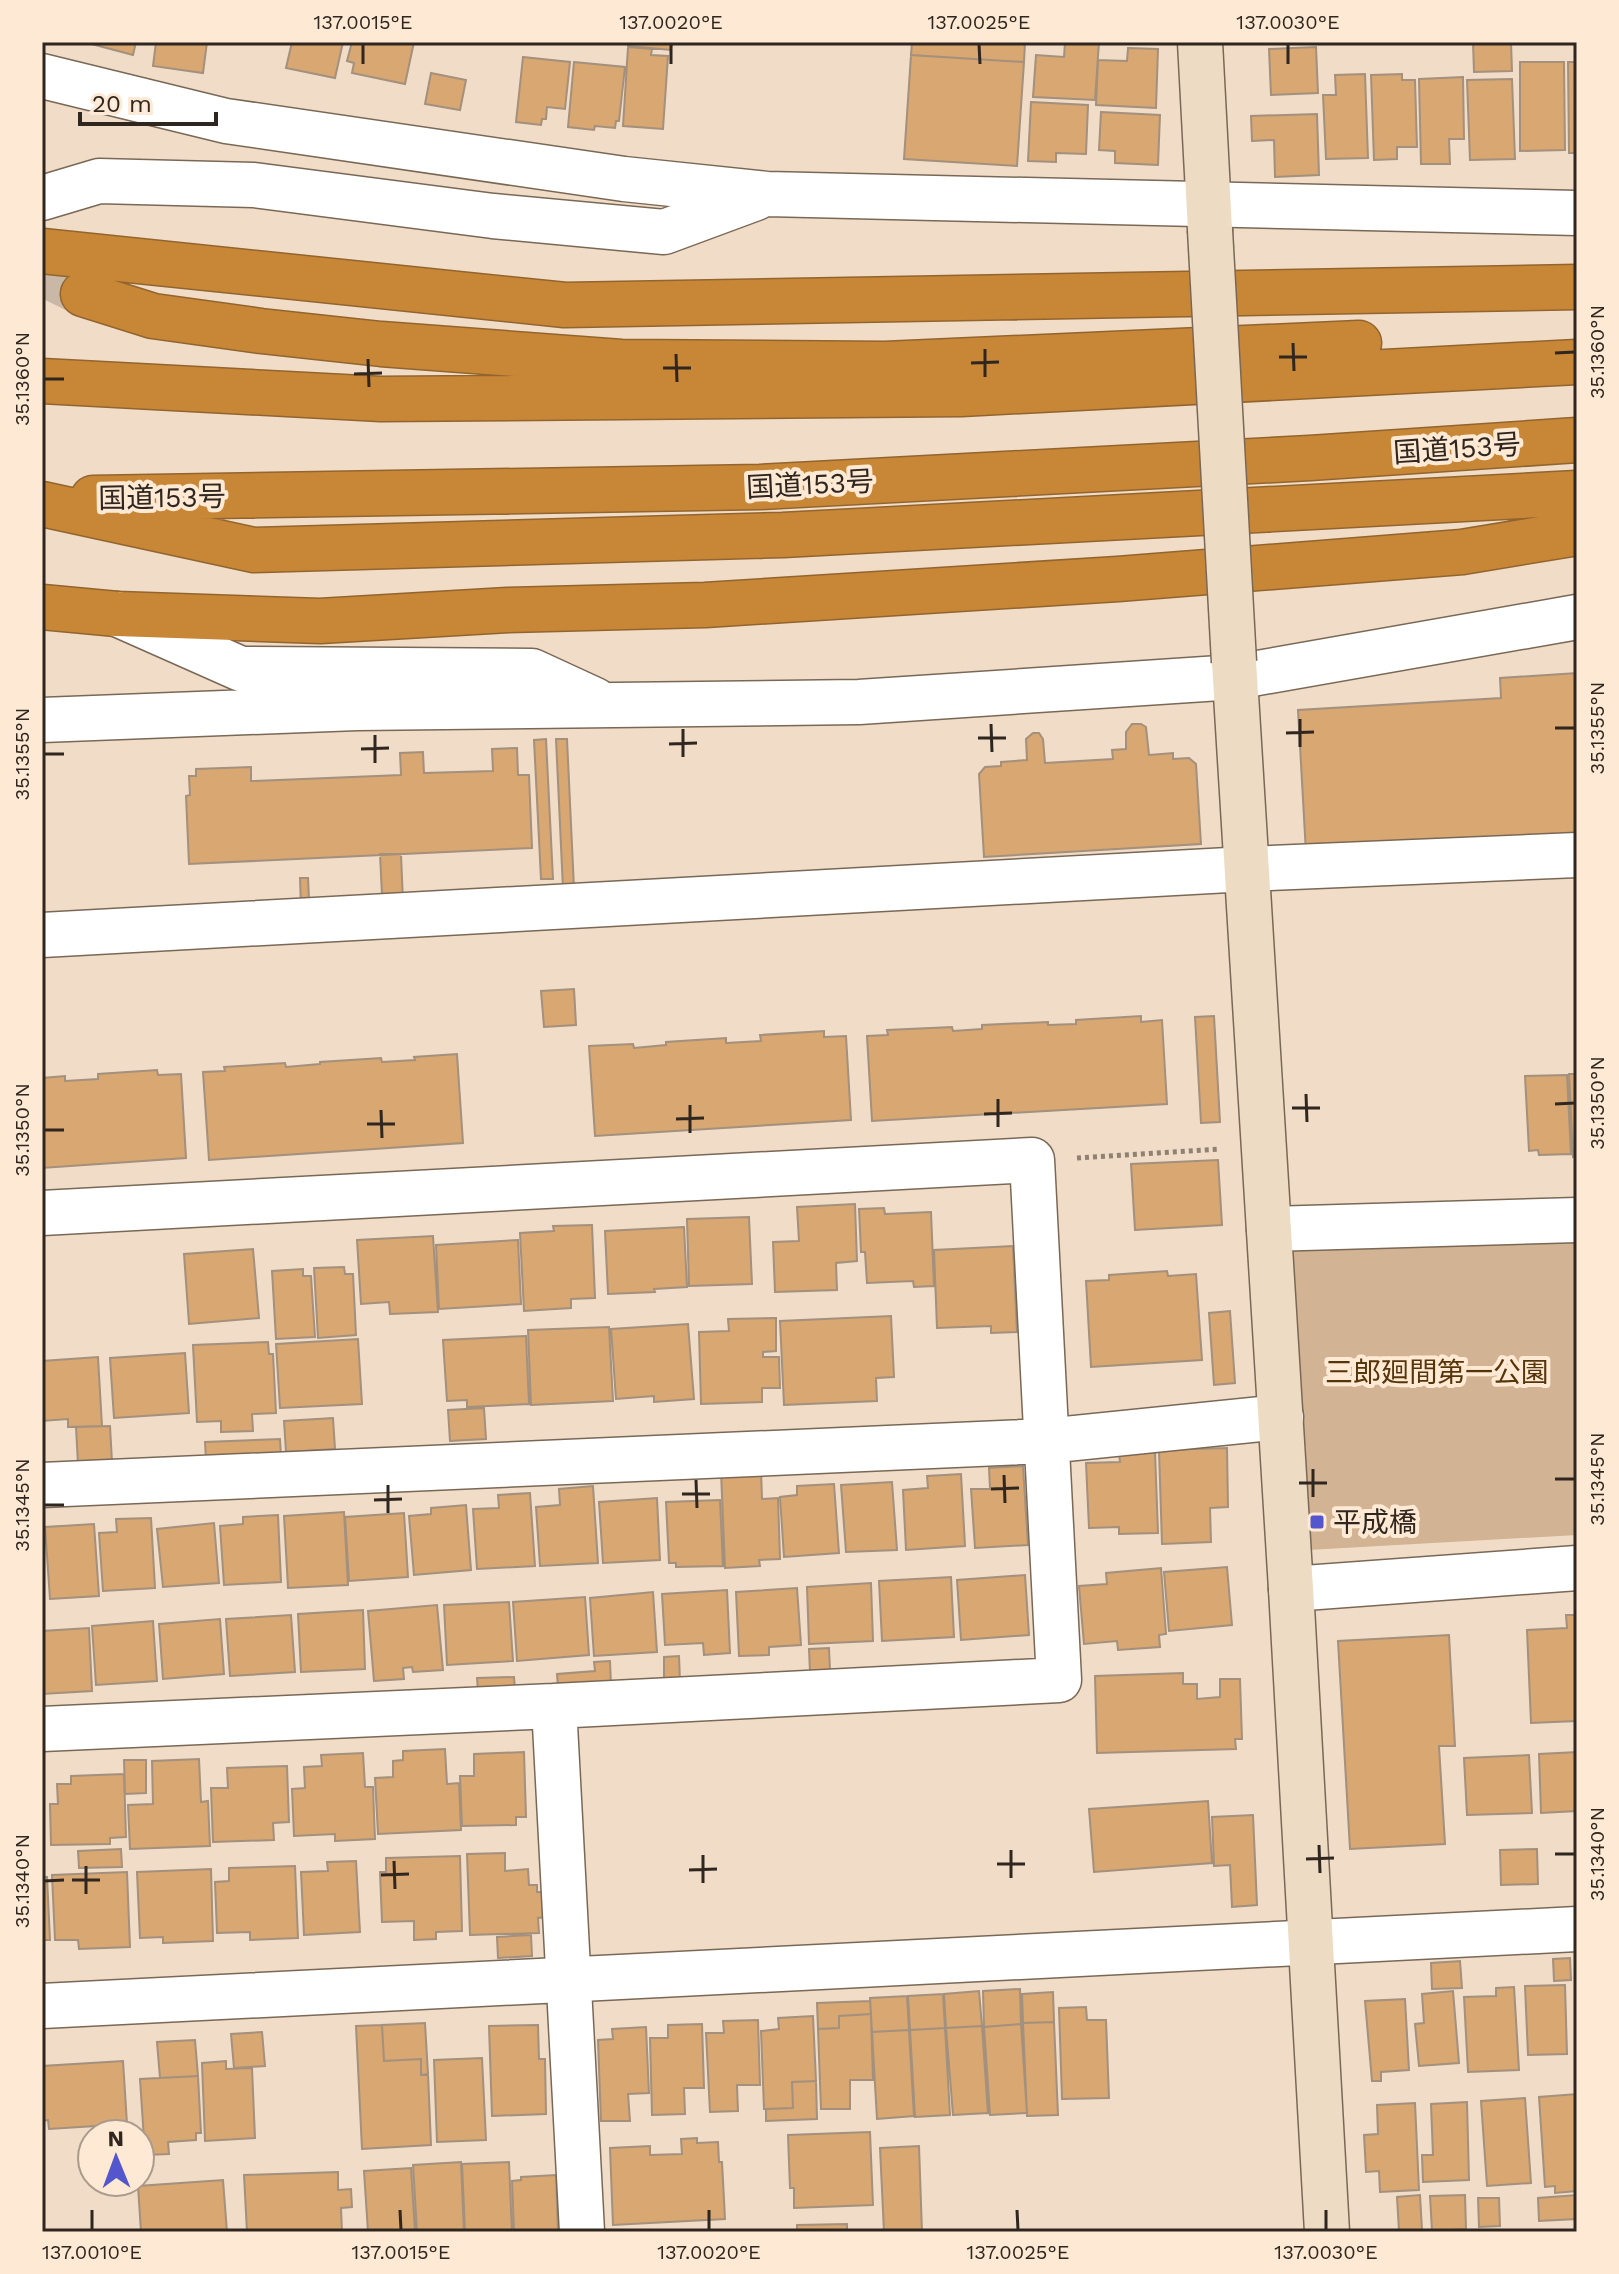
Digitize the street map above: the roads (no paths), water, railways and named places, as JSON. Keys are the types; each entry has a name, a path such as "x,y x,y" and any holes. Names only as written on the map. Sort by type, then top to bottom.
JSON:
{"highway":[{"path":"42,251 565,305 1577,287"},
{"path":"83,294 153,316 261,331 381,344 621,362 885,364 1520,336 1577,342"},
{"path":"42,381 381,399 946,394 1577,362"},
{"name":"国道153号","path":"42,501 760,487 1310,458 1577,440"},
{"path":"42,501 254,550 783,535 1577,493"},
{"path":"42,607 117,614 320,621 508,610 705,605 1118,579 1462,552 1577,533"}],"street":[{"path":"1200,42 1327,2232"},
{"path":"42,76 226,121 624,179 767,194 1209,218 1577,213"},
{"path":"42,198 99,181 254,185 493,216 664,232 767,194"},
{"path":"117,614 241,669 532,671 609,706"},
{"path":"42,720 357,708 859,702 1235,670 1577,617"},
{"path":"42,935 1247,869 1577,855"},
{"path":"42,1213 1032,1160 1059,1680 42,1729"},
{"path":"1269,1229 1577,1220"},
{"path":"42,1485 1046,1441 1281,1417"},
{"path":"1291,1589 1577,1568"},
{"path":"554,1706 582,2232"},
{"path":"42,2006 1577,1929"}],"tunnel":[{"path":"42,274 83,294"}],"place":[{"name":"平成橋","path":"1317,1522"}],"park label":[{"name":"三郎廻間第一公園","path":"1437,1372"}]}
